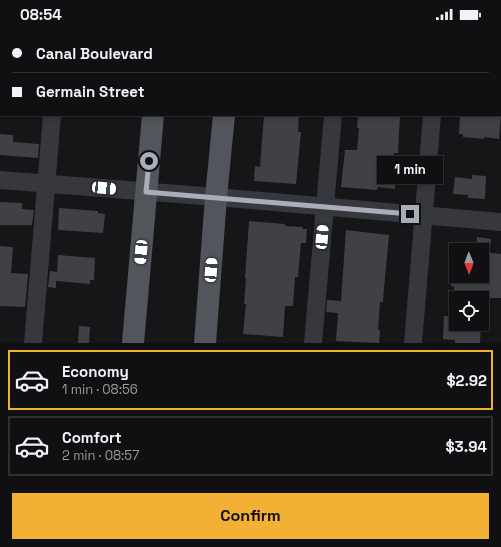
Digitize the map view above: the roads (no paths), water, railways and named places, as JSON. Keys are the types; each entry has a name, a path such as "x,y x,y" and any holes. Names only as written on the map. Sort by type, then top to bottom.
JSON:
{"main road":[{"path":"133,343 153,116"},
{"path":"205,343 224,116"}],"street":[{"path":"33,343 52,116"},
{"path":"313,343 333,116"},
{"path":"412,343 432,116"},
{"path":"0,180 325,206 501,222"}]}
